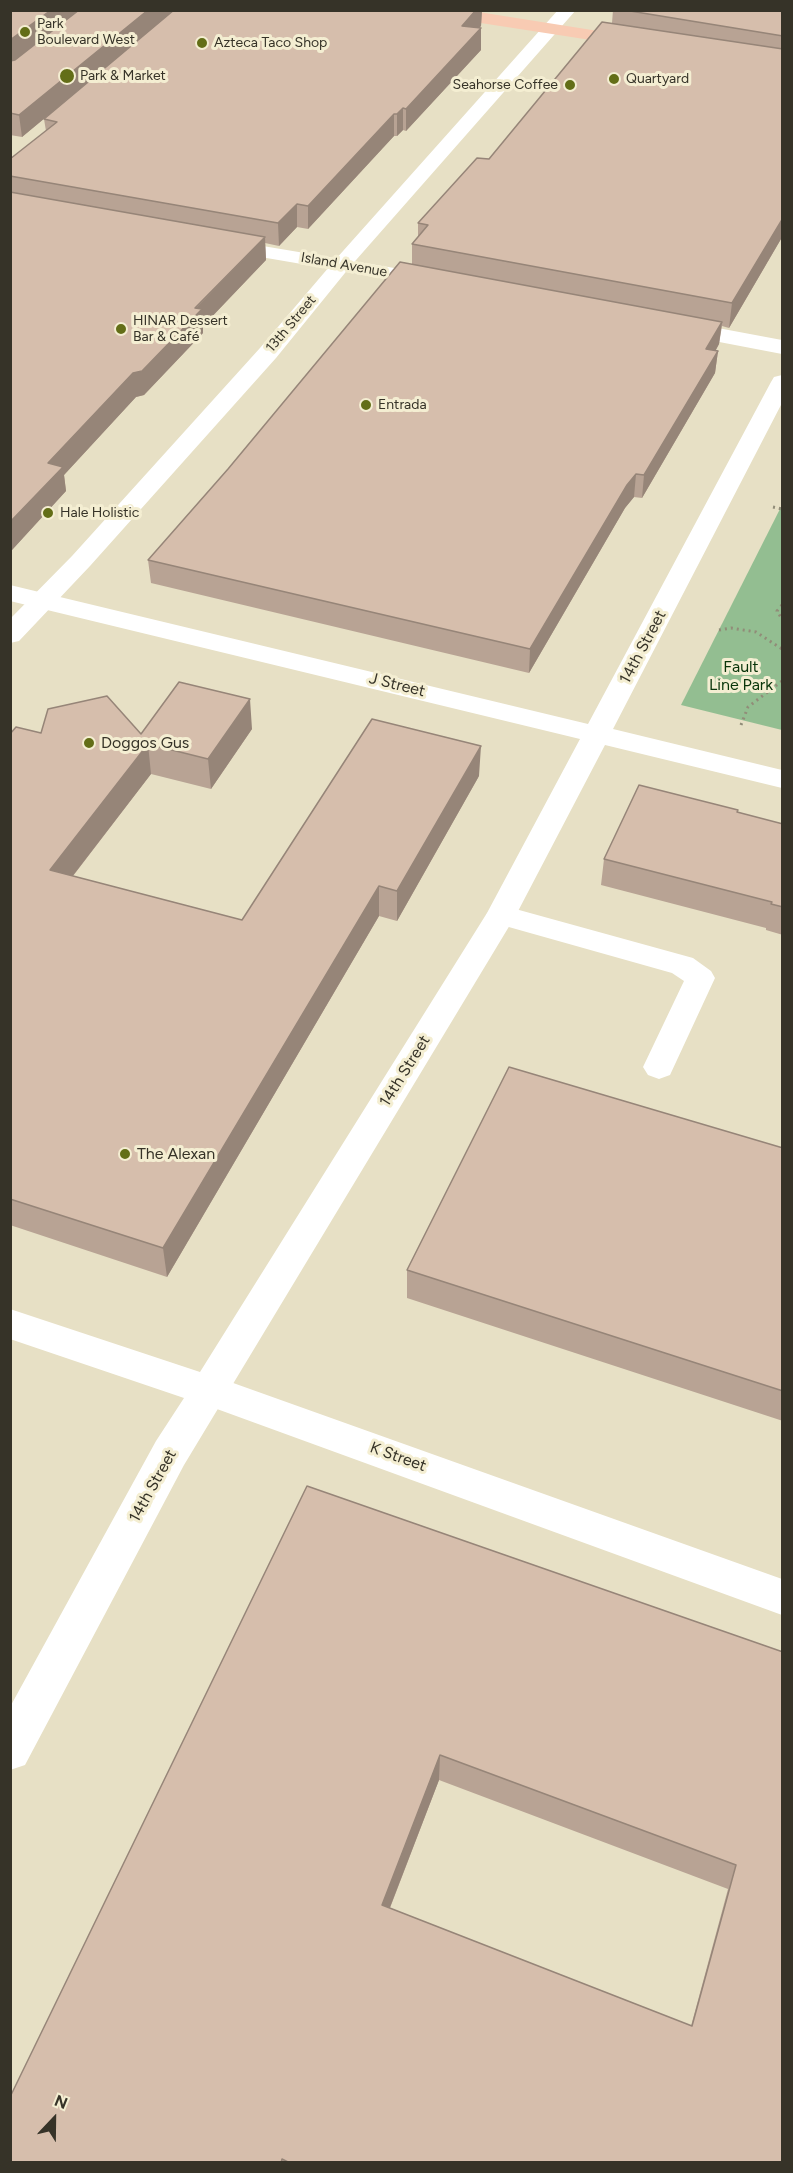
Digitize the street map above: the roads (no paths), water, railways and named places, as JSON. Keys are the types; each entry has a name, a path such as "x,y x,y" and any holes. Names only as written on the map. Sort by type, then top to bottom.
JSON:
{"main road":[{"path":"429,10 649,44"},
{"name":"13th Street","path":"10,635 81,561 252,370 342,264 568,10"},
{"name":"Island Avenue","path":"207,243 342,264 459,286"},
{"path":"657,323 783,347"},
{"name":"14th Street","path":"10,1750 170,1454 501,915 783,382"},
{"name":"J Street","path":"10,592 783,779"},
{"name":"K Street","path":"10,1324 208,1390 783,1597"}],"lane":[{"path":"501,915 682,965 700,978 659,1067"}],"place":[{"name":"Park Boulevard West","path":"25,32"},
{"name":"Azteca Taco Shop","path":"202,43"},
{"name":"Park & Market","path":"67,76"},
{"name":"Quartyard","path":"614,79"},
{"name":"Seahorse Coffee","path":"570,85"},
{"name":"HINAR Dessert Bar & Café","path":"121,329"},
{"name":"Entrada","path":"366,405"},
{"name":"Hale Holistic","path":"48,513"},
{"name":"Doggos Gus","path":"89,743"},
{"name":"The Alexan","path":"125,1154"}],"park label":[{"name":"Fault Line Park","path":"741,676"}]}
